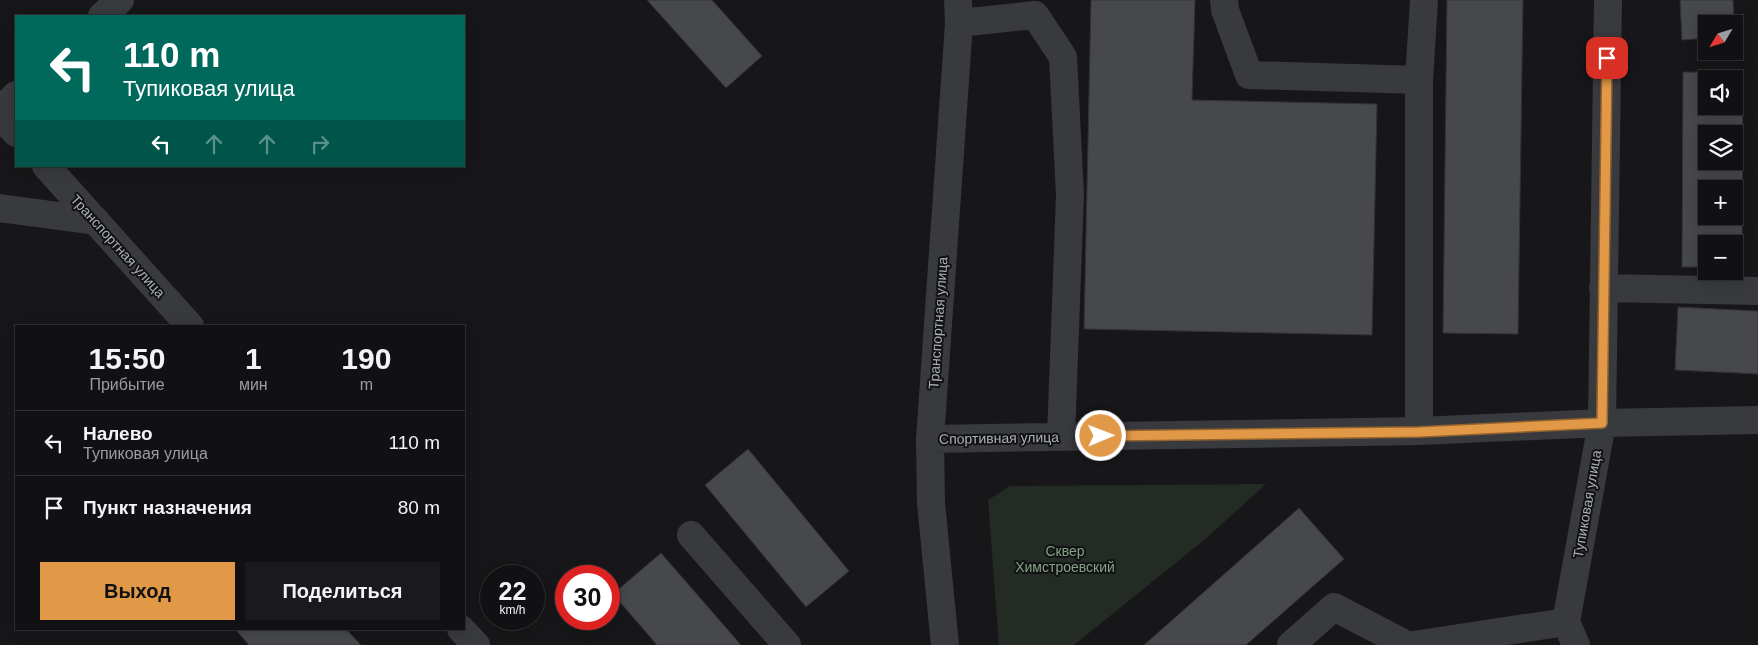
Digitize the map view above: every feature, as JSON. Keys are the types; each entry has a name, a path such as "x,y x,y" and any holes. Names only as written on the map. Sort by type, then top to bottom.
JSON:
{"street":[{"path":"103,15 120,0"},
{"path":"1224,0 1224,10 1249,75 1419,80"},
{"path":"1419,432 1419,80 1424,0"},
{"name":"Тупиковая улица","path":"1571,633 1602,423 1608,0"},
{"path":"959,12 1035,15 1063,56 1070,195 1061,437"},
{"name":"Транспортная улица","path":"946,645 931,504 930,439 959,12"},
{"path":"0,111 15,96"},
{"path":"0,115 15,132"},
{"name":"Транспортная улица","path":"47,167 189,325"},
{"path":"69,167 96,221"},
{"path":"0,208 96,221"},
{"path":"1603,288 1758,291"},
{"name":"Спортивная улица","path":"930,439 1419,432 1602,423 1758,420"},
{"path":"692,535 787,645"},
{"path":"1291,645 1334,607 1407,645"},
{"path":"462,630 476,645"},
{"path":"1413,645 1571,633"}],"green space":[{"name":"Сквер Химстроевский","path":"1266,484 1203,541 1074,645 999,645 988,500 1010,486"}],"building":[{"path":"647,0 712,0 762,56 726,88"},
{"path":"1091,0 1195,0 1192,100 1377,104 1372,335 1084,329"},
{"path":"1447,0 1523,0 1518,334 1443,333"},
{"path":"1680,0 1733,0 1734,15 1698,15 1698,39 1682,40"},
{"path":"1683,72 1698,72 1698,115 1743,115 1743,125 1698,125 1698,170 1743,170 1742,180 1698,180 1698,225 1742,225 1742,235 1698,235 1698,267 1682,267"},
{"path":"1678,307 1758,311 1758,374 1675,370"},
{"path":"748,449 849,571 806,607 705,485"},
{"path":"1299,508 1344,559 1246,645 1144,645"},
{"path":"661,553 741,645 657,645 620,602 620,588"},
{"path":"236,630 347,630 361,645 249,645"}],"route":[{"path":"1101,436 1419,432 1602,423 1607,58"}]}
